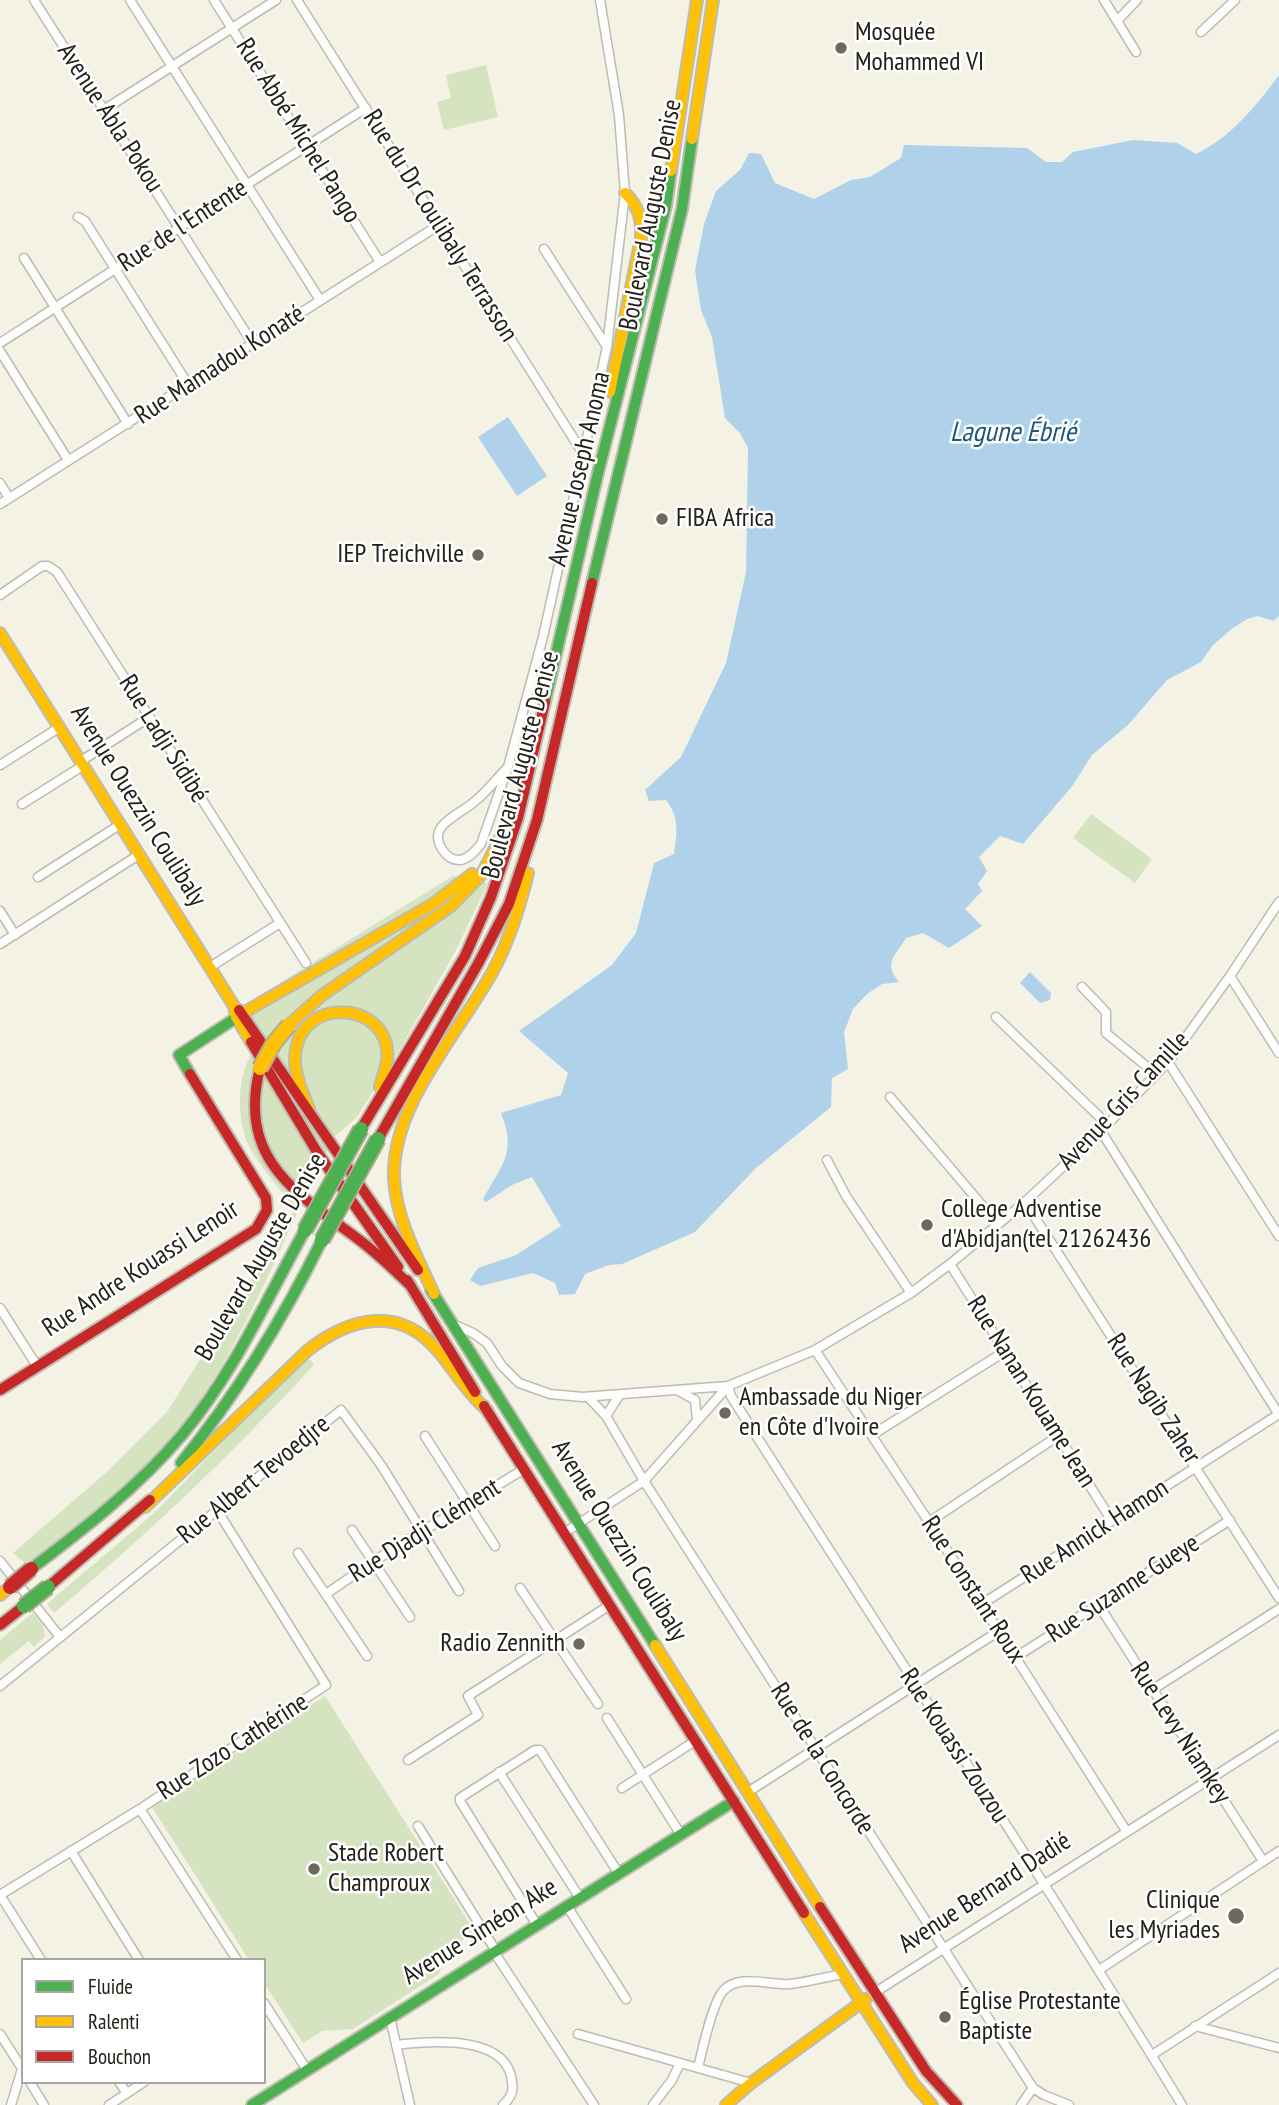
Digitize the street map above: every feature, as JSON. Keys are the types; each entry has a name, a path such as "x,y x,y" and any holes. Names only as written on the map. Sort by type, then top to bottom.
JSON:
{"main road":[{"name":"Boulevard Auguste Denise","path":"3,1592 130,1489 200,1411 361,1129 465,956 500,873 518,818 598,473 666,206 697,0"},
{"name":"Boulevard Auguste Denise","path":"0,1625 145,1507 214,1422 295,1295 322,1240 503,916 537,820 680,220 713,0"},
{"path":"598,473 602,432 641,238 641,215 638,206 625,193"},
{"name":"Avenue Ouezzin Coulibaly","path":"0,633 238,1012 317,1152 410,1285 486,1410 861,2003 913,2083 932,2105"},
{"path":"410,1285 385,1261 297,1194 277,1171 262,1143 256,1121 256,1081 274,1043 289,1025 321,996 451,906 482,874 524,791"},
{"path":"435,1294 400,1213 394,1162 399,1137 410,1109 494,968 520,909 537,820"},
{"path":"238,1012 433,904 465,882 496,843"},
{"path":"309,1110 297,1075 295,1059 296,1046 302,1032 312,1020 323,1013 350,1010 364,1015 375,1023 383,1035 387,1049 383,1080 361,1129"},
{"name":"Avenue Ouezzin Coulibaly","path":"238,1012 435,1294 874,1993 926,2071 957,2105"},
{"name":"Rue Andre Kouassi Lenoir","path":"0,1390 256,1228 267,1210 266,1198 179,1055 238,1012"},
{"path":"145,1507 171,1485 244,1409 301,1356 325,1338 363,1322 397,1322 420,1335 444,1358 474,1401 486,1410"},
{"name":"Avenue Siméon Ake","path":"252,2105 734,1801"},
{"name":"Avenue Bernard Dadié","path":"726,2105 751,2083 874,1993"}],"street":[{"name":"Avenue Abla Pokou","path":"34,0 253,344"},
{"path":"130,0 320,300"},
{"name":"Rue Abbé Michel Pango","path":"214,0 380,262"},
{"path":"105,109 276,0"},
{"name":"Rue du Dr Coulibaly Terrasson","path":"297,0 582,452"},
{"name":"Avenue Joseph Anoma","path":"508,766 477,800 442,826 438,833 439,841 443,851 451,858 461,860 473,854 481,844 508,766 543,637 607,347 625,193 619,115 600,0"},
{"path":"1104,0 1136,52"},
{"path":"1118,20 1137,0"},
{"path":"1201,32 1236,0"},
{"name":"Rue de l'Entente","path":"0,343 366,108"},
{"path":"78,217 85,220 189,386"},
{"name":"Rue Mamadou Konaté","path":"0,504 439,225"},
{"path":"544,249 607,347"},
{"path":"24,258 128,424"},
{"path":"0,351 68,460"},
{"path":"0,483 9,498"},
{"name":"Rue Ladji Sidibé","path":"0,595 42,566 53,568 306,963"},
{"path":"22,804 148,718"},
{"path":"0,765 60,727"},
{"path":"38,877 121,824"},
{"path":"0,944 140,854"},
{"name":"Avenue Gris Camille","path":"455,1325 487,1343 502,1366 519,1383 550,1394 588,1397 728,1386 815,1350 911,1293 950,1264 1025,1202 1105,1128 1168,1062 1279,902"},
{"path":"0,911 15,934"},
{"path":"210,967 280,923"},
{"path":"1230,976 1279,1053"},
{"path":"1082,987 1106,1012 1107,1033 1156,1074"},
{"path":"996,1017 1105,1128 1279,1415"},
{"path":"1168,1062 1279,1236"},
{"path":"890,1097 998,1224"},
{"path":"827,1160 846,1196 911,1293"},
{"name":"Rue Nagib Zaher","path":"1025,1202 1279,1598"},
{"name":"Rue Nanan Kouame Jean","path":"950,1264 1112,1521"},
{"path":"0,1308 37,1366"},
{"name":"Rue Constant Roux","path":"815,1350 929,1522 1127,1832"},
{"path":"872,1435 1004,1352"},
{"path":"564,1533 644,1481 728,1386"},
{"name":"Rue Kouassi Zouzou","path":"728,1386 731,1396 1099,1970 1182,2105"},
{"path":"678,1390 695,1400 697,1420"},
{"path":"606,1416 620,1394"},
{"name":"Rue de la Concorde","path":"588,1397 606,1416 644,1481 1033,2088"},
{"name":"Rue Albert Tevoedjre","path":"0,1686 341,1410 381,1465 459,1591"},
{"name":"Rue Annick Hamon","path":"982,1604 1279,1415"},
{"path":"425,1436 495,1546"},
{"path":"929,1522 1058,1436"},
{"name":"Rue Djadji Clément","path":"326,1594 374,1561 524,1469"},
{"name":"Rue Zozo Cathérine","path":"0,1895 140,1809 326,1685 217,1510"},
{"name":"Rue Suzanne Gueye","path":"1016,1657 1230,1520"},
{"path":"352,1530 410,1617"},
{"path":"298,1553 367,1656"},
{"path":"0,1561 60,1637"},
{"path":"520,1588 598,1704"},
{"name":"Rue Levy Niamkey","path":"1098,1604 1263,1861"},
{"path":"408,1760 478,1715 468,1696 610,1605"},
{"path":"1152,1690 1279,1609"},
{"path":"748,1792 999,1631"},
{"path":"607,1718 681,1835"},
{"name":"Avenue Bernard Dadié","path":"874,1993 1279,1735"},
{"path":"622,1788 695,1741"},
{"path":"537,1925 460,1801 460,1798 535,1749 540,1750 619,1874"},
{"path":"499,1772 626,1999"},
{"path":"140,1809 236,1958"},
{"path":"418,1826 495,1952 594,2105"},
{"path":"1099,1970 1279,1851"},
{"path":"71,1852 138,1958"},
{"path":"0,1895 40,1958"},
{"path":"1152,2055 1279,1973"},
{"path":"698,2068 711,2019 722,1992 744,1982 792,1984 843,1974"},
{"path":"266,2007 307,2070"},
{"path":"390,2018 410,2105"},
{"path":"1195,2026 1279,2048"},
{"path":"0,2034 21,2068"},
{"path":"578,2034 751,2083"},
{"path":"396,2045 437,2041 489,2050 501,2057 509,2068 513,2086 511,2098 503,2105"},
{"path":"653,2105 672,2080 680,2063"},
{"path":"11,2105 21,2073"},
{"path":"31,2084 44,2105"},
{"path":"120,2084 127,2094"},
{"path":"109,2105 141,2084"},
{"path":"1021,2105 1033,2088 1055,2101 1069,2105"}],"green space":[{"path":"486,65 498,117 444,130 437,102 451,98 446,75"},
{"path":"1091,814 1152,859 1135,883 1073,838"},
{"path":"453,876 488,883 455,952 403,1044 357,1117 335,1136 253,1308 216,1375 178,1430 159,1451 117,1491 29,1566 13,1553 109,1470 167,1412 295,1209 259,1162 245,1136 240,1112 241,1087 252,1054 228,1015"},
{"path":"307,1356 314,1365 252,1430 156,1524 54,1613 47,1604 154,1513"},
{"path":"33,1613 43,1625 45,1636 34,1647 29,1641 0,1664 0,1640"},
{"name":"Stade Robert Champroux","path":"325,1696 475,1932 451,1948 439,1974 353,2029 322,2031 303,2043 266,1986 266,1958 248,1958 152,1807"}],"water":[{"name":"Lagune Ébrié","path":"1279,75 1279,616 1273,621 1258,616 1247,619 1213,645 1201,662 1167,680 1128,725 1092,755 1073,785 1023,844 1000,836 979,857 987,871 978,884 982,891 965,909 982,926 949,948 923,933 906,938 891,964 899,982 882,984 867,994 853,1009 844,1032 848,1069 832,1078 831,1107 756,1168 695,1232 622,1264 609,1265 585,1274 575,1294 559,1295 555,1283 533,1273 480,1286 470,1280 478,1268 516,1255 561,1226 532,1177 512,1185 486,1202 483,1199 501,1167 507,1149 508,1138 501,1113 561,1095 568,1073 519,1031 612,965 636,933 654,863 674,854 676,832 674,813 666,800 649,801 645,790 681,757 726,663 746,572 748,448 740,433 725,418 712,337 701,310 695,270 704,224 716,191 740,170 749,153 761,154 775,183 814,199 851,180 870,177 901,158 904,145 1027,148 1046,162 1062,162 1073,152 1133,140 1177,143 1196,154 1231,130"},
{"path":"508,417 547,476 517,496 478,437"},
{"path":"1030,972 1051,993 1050,1000 1040,1003 1020,983"}],"traffic: fast":[{"path":"592,583 682,209 692,139"},
{"path":"545,702 598,473 666,206 671,171"},
{"path":"190,1074 179,1055 242,1014"},
{"path":"305,1230 361,1129"},
{"path":"322,1240 378,1139"},
{"path":"31,1569 129,1489 182,1435 233,1362 305,1230"},
{"path":"181,1463 258,1356 322,1240"},
{"path":"431,1290 655,1645"},
{"path":"24,1606 48,1587"},
{"path":"252,2105 734,1801"}],"traffic: slow":[{"path":"671,171 697,0"},
{"path":"692,139 713,0"},
{"path":"610,392 641,238 639,214 625,193"},
{"path":"0,633 234,1006 236,1017 251,1042"},
{"path":"289,1025 321,996 451,906 482,874 514,811"},
{"path":"434,1294 408,1238 399,1208 394,1178 396,1150 404,1123 430,1069 500,958 522,898 528,873"},
{"path":"243,1013 433,904 472,874"},
{"path":"309,1109 295,1062 299,1040 309,1024 325,1015 342,1012 360,1016 375,1025 385,1040 387,1060 380,1087"},
{"path":"260,1068 274,1043 289,1025"},
{"path":"145,1507 307,1351 323,1339 357,1324 391,1322 423,1336 487,1410"},
{"path":"0,1595 10,1587"},
{"path":"655,1645 820,1907"},
{"path":"804,1913 913,2083 932,2105"},
{"path":"726,2105 751,2083 866,1999"}],"traffic: jam":[{"path":"378,1139 509,904 537,820 592,583"},
{"path":"361,1129 465,956 491,897 518,818 545,702"},
{"path":"239,1010 418,1270"},
{"path":"251,1042 317,1152 398,1267"},
{"path":"260,1068 255,1100 257,1126 264,1150 277,1170 293,1188 372,1250 410,1285"},
{"path":"0,1390 256,1229 267,1210 266,1198 190,1074"},
{"path":"407,1280 475,1392"},
{"path":"484,1406 804,1913"},
{"path":"48,1587 150,1500"},
{"path":"10,1587 31,1569"},
{"path":"0,1625 24,1606"},
{"path":"820,1907 926,2071 957,2105"}],"place":[{"name":"Mosquée Mohammed VI","path":"841,48"},
{"name":"FIBA Africa","path":"662,519"},
{"name":"IEP Treichville","path":"478,555"},
{"name":"College Adventise d'Abidjan(tel 21262436","path":"927,1225"},
{"name":"Ambassade du Niger en Côte d'Ivoire","path":"725,1413"},
{"name":"Radio Zennith","path":"579,1644"},
{"name":"Stade Robert Champroux","path":"314,1869"},
{"name":"Clinique les Myriades","path":"1236,1916"},
{"name":"Église Protestante Baptiste","path":"945,2017"}]}
